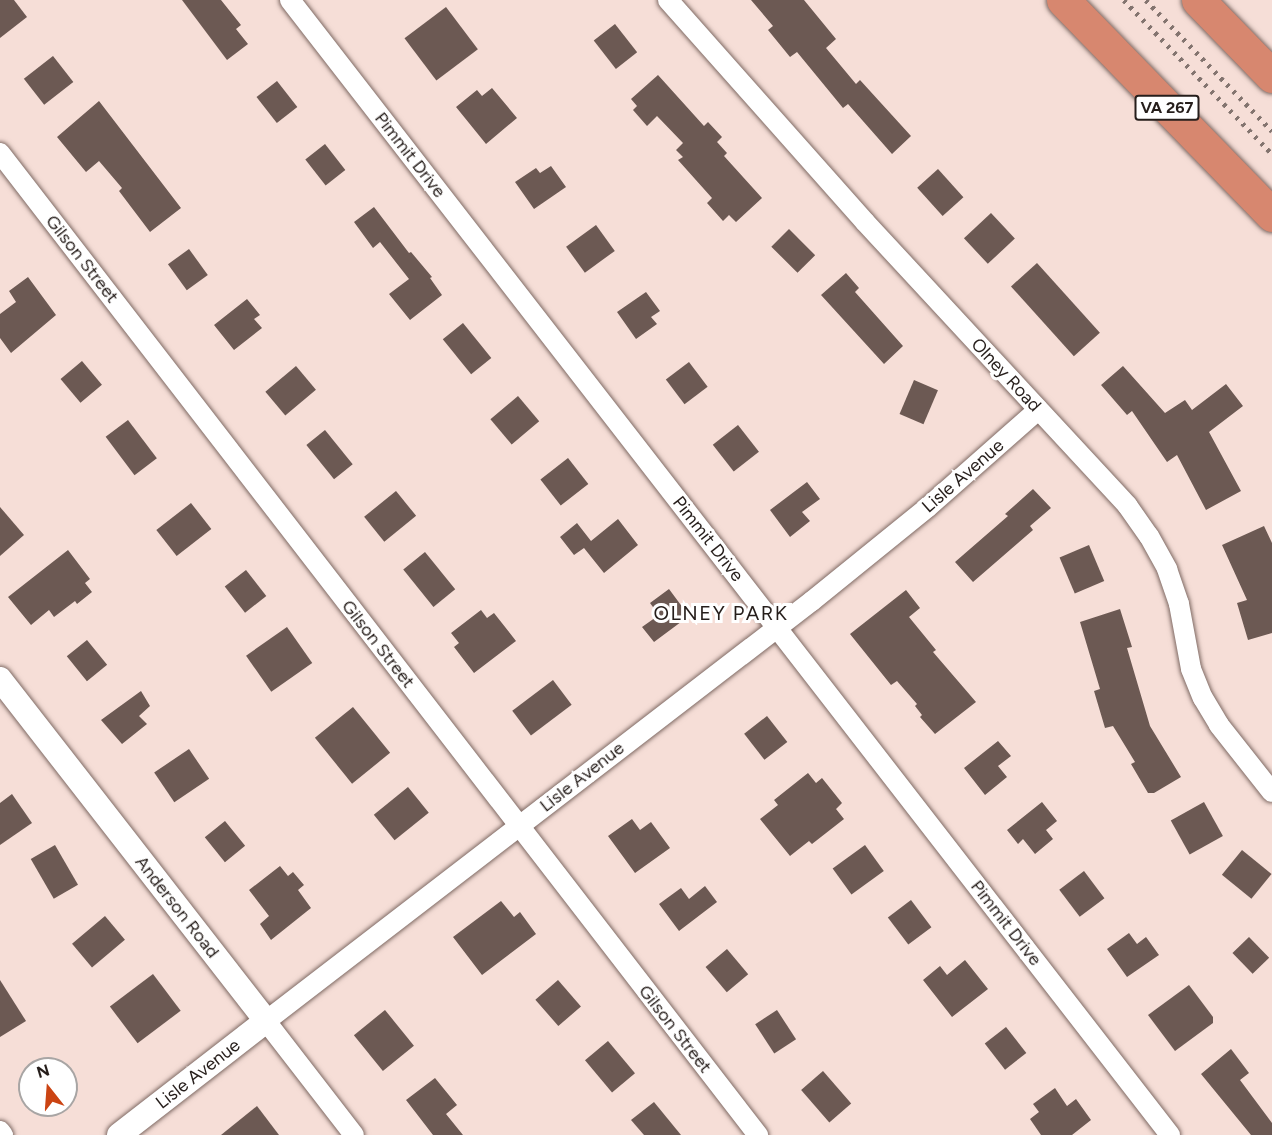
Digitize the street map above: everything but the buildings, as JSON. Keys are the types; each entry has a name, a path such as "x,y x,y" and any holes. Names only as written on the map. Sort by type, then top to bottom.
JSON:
{"highway":[{"name":"VA 267","path":"1063,0 1272,215"},
{"path":"1198,0 1272,76"}],"street":[{"name":"Pimmit Drive","path":"290,0 1170,1135"},
{"name":"Olney Road","path":"668,0 1038,410 1127,505 1149,536 1167,569 1179,604 1191,669 1203,698 1220,725 1272,792"},
{"name":"Gilson Street","path":"0,153 758,1135"},
{"name":"Lisle Avenue","path":"119,1135 777,628 928,507 1038,410"},
{"name":"Anderson Road","path":"0,679 354,1135"},
{"path":"0,1131 3,1135"}],"railway":[{"path":"1124,0 1272,154"},
{"path":"1146,0 1272,131"}],"district":[{"name":"OLNEY PARK","path":"721,613"}]}
